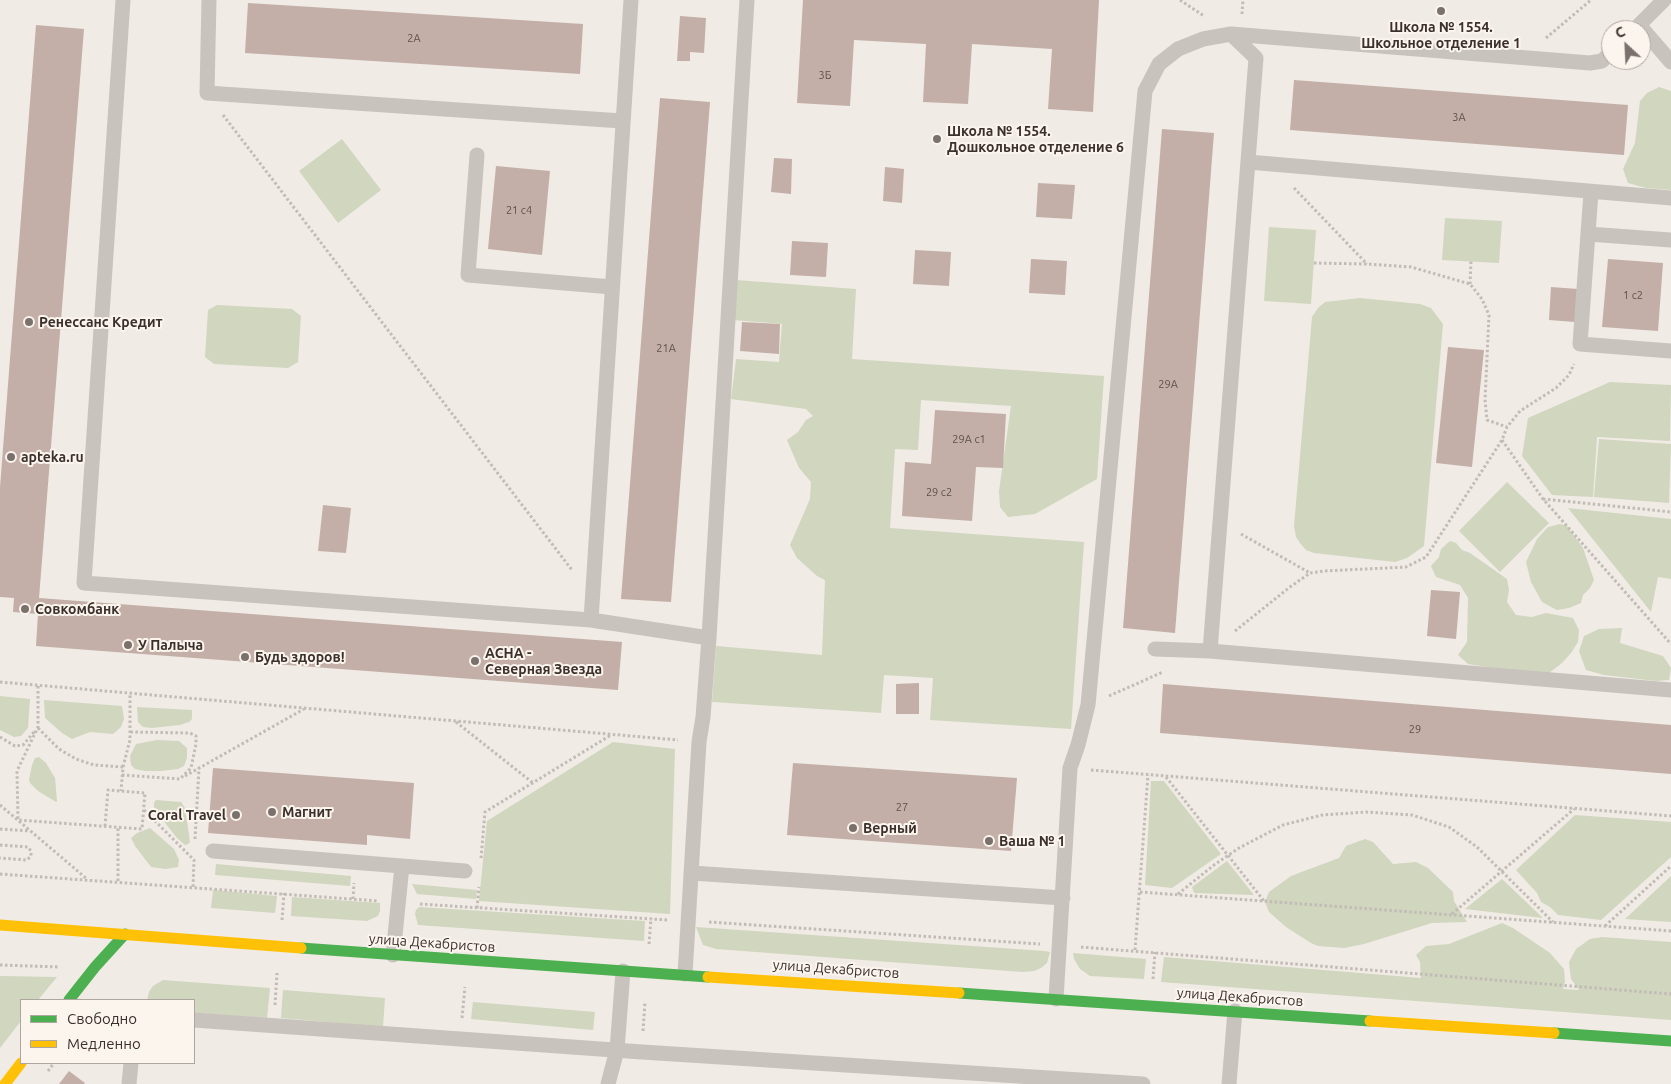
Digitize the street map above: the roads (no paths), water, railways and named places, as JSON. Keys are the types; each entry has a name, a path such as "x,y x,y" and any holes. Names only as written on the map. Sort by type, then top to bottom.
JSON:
{"main road":[{"name":"улица Декабристов","path":"0,925 623,971 1671,1040"},
{"path":"70,999 95,967 126,934"},
{"path":"5,1084 20,1064"}],"lane":[{"path":"123,0 84,584 591,620 709,638"},
{"path":"209,0 207,93 622,121"},
{"path":"591,620 631,0"},
{"path":"685,974 699,742 703,717 709,638 747,0"},
{"path":"1644,20 1664,0"},
{"path":"1210,651 1256,58 1231,34"},
{"path":"1056,999 1070,768 1088,705 1145,91 1159,64 1178,49 1203,40 1231,34 1590,63 1601,61"},
{"path":"1651,43 1671,62"},
{"path":"477,156 468,274 612,287"},
{"path":"1248,162 1671,198"},
{"path":"1591,192 1580,344 1671,351"},
{"path":"1588,234 1671,240"},
{"path":"1156,649 1210,651 1671,690"},
{"path":"213,851 465,871"},
{"path":"393,955 402,866"},
{"path":"692,873 1063,898"},
{"path":"608,1084 617,1050 623,971"},
{"path":"1229,1084 1235,1012"},
{"path":"195,1020 642,1052 1143,1084"},
{"path":"129,1084 131,1064"}],"place":[{"name":"Школа № 1554. Школьное отделение 1","path":"1441,11"},
{"name":"Школа № 1554. Дошкольное отделение 6","path":"937,139"},
{"name":"Ренессанс Кредит","path":"29,322"},
{"name":"apteka.ru","path":"11,457"},
{"name":"Совкомбанк","path":"25,609"},
{"name":"У Палыча","path":"128,645"},
{"name":"Будь здоров!","path":"245,657"},
{"name":"АСНА - Северная Звезда","path":"475,661"},
{"name":"Магнит","path":"272,812"},
{"name":"Coral Travel","path":"236,815"},
{"name":"Верный","path":"853,828"},
{"name":"Ваша № 1","path":"989,841"}]}
